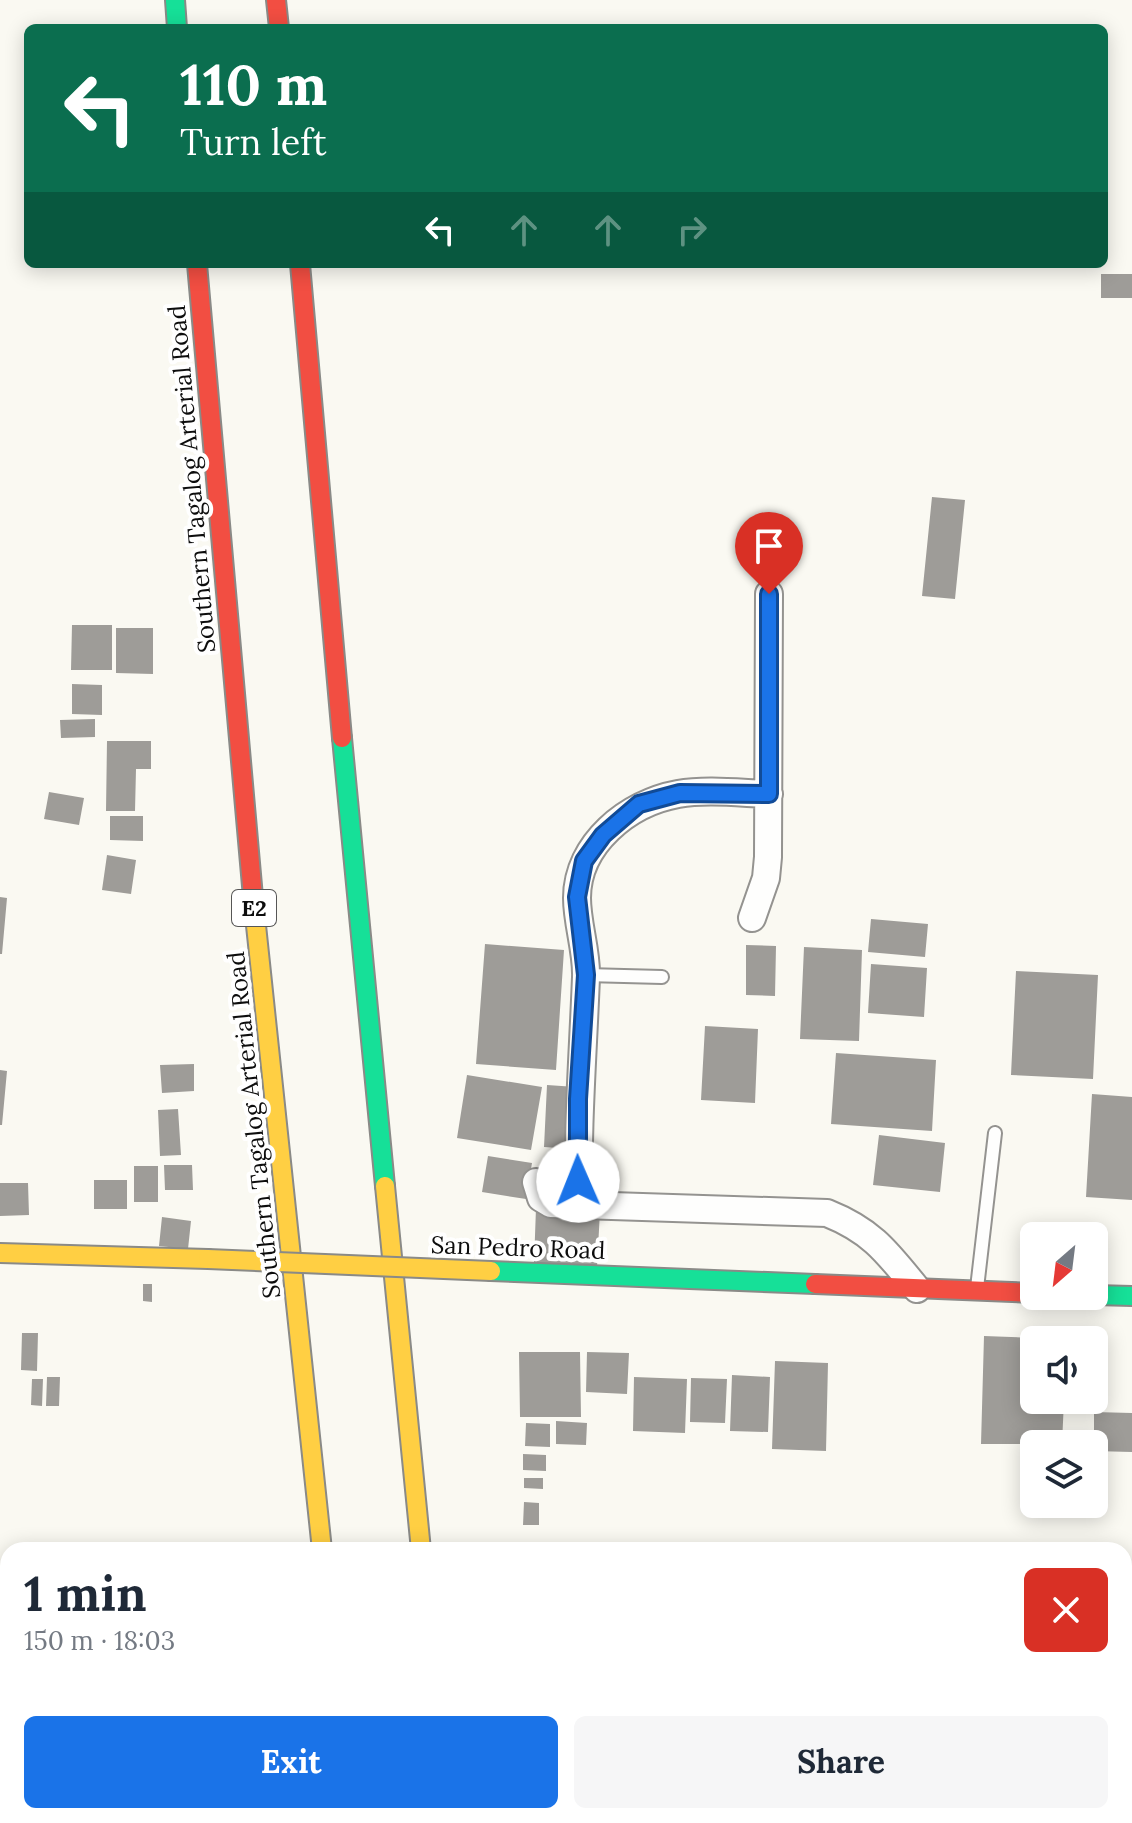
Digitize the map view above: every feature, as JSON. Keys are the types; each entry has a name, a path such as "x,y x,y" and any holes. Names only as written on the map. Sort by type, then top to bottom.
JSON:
{"main road":[{"path":"175,0 177,24"},
{"path":"276,0 279,24"},
{"name":"Southern Tagalog Arterial Road","path":"197,268 247,845 321,1542"},
{"path":"300,268 355,882 420,1542"},
{"name":"San Pedro Road","path":"0,1253 1020,1293"},
{"path":"1108,1295 1132,1296"}],"street":[{"path":"752,918 766,878 769,594"},
{"path":"579,1207 577,1128 586,975 577,897 584,861 603,835 639,804 680,793 769,794"},
{"path":"536,1182 541,1198 551,1204 579,1207 827,1213 856,1224 879,1241 917,1289"}],"lane":[{"path":"586,975 662,977"},
{"path":"977,1291 995,1133"}],"building":[{"path":"1101,274 1132,274 1132,298 1101,298"},
{"path":"932,497 965,500 955,599 922,596"},
{"path":"72,625 112,625 112,670 71,670"},
{"path":"116,628 153,628 153,674 116,673"},
{"path":"72,684 102,685 102,715 72,714"},
{"path":"95,719 95,737 61,738 60,720"},
{"path":"107,741 151,741 151,769 136,769 135,811 106,811"},
{"path":"49,792 84,798 79,825 44,819"},
{"path":"110,816 143,816 143,841 110,840"},
{"path":"107,855 136,860 131,894 102,890"},
{"path":"0,897 7,898 2,954 0,954"},
{"path":"871,919 928,924 925,957 868,952"},
{"path":"485,944 564,950 556,1070 476,1064"},
{"path":"746,945 776,946 775,996 746,995"},
{"path":"804,947 862,950 859,1041 800,1039"},
{"path":"871,964 927,968 924,1017 868,1013"},
{"path":"1016,971 1098,975 1093,1079 1011,1075"},
{"path":"705,1026 758,1029 755,1103 701,1100"},
{"path":"836,1053 936,1060 932,1131 831,1124"},
{"path":"194,1064 194,1091 162,1093 160,1065"},
{"path":"0,1070 7,1071 2,1125 0,1125"},
{"path":"467,1075 542,1087 531,1150 457,1138"},
{"path":"547,1085 576,1087 573,1149 544,1147"},
{"path":"1092,1094 1132,1097 1132,1200 1086,1197"},
{"path":"178,1109 181,1155 160,1156 158,1110"},
{"path":"879,1135 945,1143 940,1192 873,1185"},
{"path":"488,1156 532,1163 526,1199 482,1192"},
{"path":"164,1165 192,1165 193,1190 165,1190"},
{"path":"134,1166 158,1166 158,1202 134,1202"},
{"path":"94,1180 127,1180 127,1209 94,1209"},
{"path":"0,1183 28,1183 29,1215 0,1216"},
{"path":"536,1208 600,1211 597,1267 534,1263"},
{"path":"162,1217 191,1221 188,1249 159,1246"},
{"path":"143,1284 152,1284 152,1302 143,1301"},
{"path":"22,1333 38,1333 37,1371 21,1370"},
{"path":"984,1336 1020,1337 1020,1414 1063,1414 1063,1430 1020,1430 1020,1444 981,1444"},
{"path":"519,1352 580,1352 581,1417 520,1417"},
{"path":"587,1352 629,1353 627,1394 586,1392"},
{"path":"775,1361 828,1363 826,1451 772,1449"},
{"path":"732,1375 770,1377 768,1432 730,1431"},
{"path":"47,1377 60,1377 59,1406 46,1406"},
{"path":"634,1377 687,1379 685,1433 633,1431"},
{"path":"691,1378 727,1379 725,1423 690,1422"},
{"path":"32,1379 43,1379 42,1406 31,1405"},
{"path":"1132,1413 1132,1452 1108,1451 1108,1430 1094,1430 1094,1414"},
{"path":"556,1421 587,1423 586,1445 556,1444"},
{"path":"526,1423 550,1424 550,1447 525,1446"},
{"path":"523,1454 546,1455 546,1471 523,1470"},
{"path":"524,1478 543,1478 543,1489 524,1488"},
{"path":"524,1502 539,1503 539,1525 523,1525"}],"traffic: fast":[{"path":"175,0 177,24"},
{"path":"342,738 385,1186"},
{"path":"491,1271 815,1284"},
{"path":"1108,1295 1132,1296"}],"traffic: slow":[{"path":"253,897 321,1542"},
{"path":"385,1186 420,1542"},
{"path":"0,1253 208,1259"},
{"path":"208,1259 491,1271"}],"traffic: jam":[{"path":"276,0 279,24"},
{"path":"197,268 253,897"},
{"path":"300,268 342,738"},
{"path":"815,1284 1020,1292"}],"route":[{"path":"578,1181 578,1099 586,975 577,897 584,861 603,835 639,804 680,793 769,794 769,594"}]}
